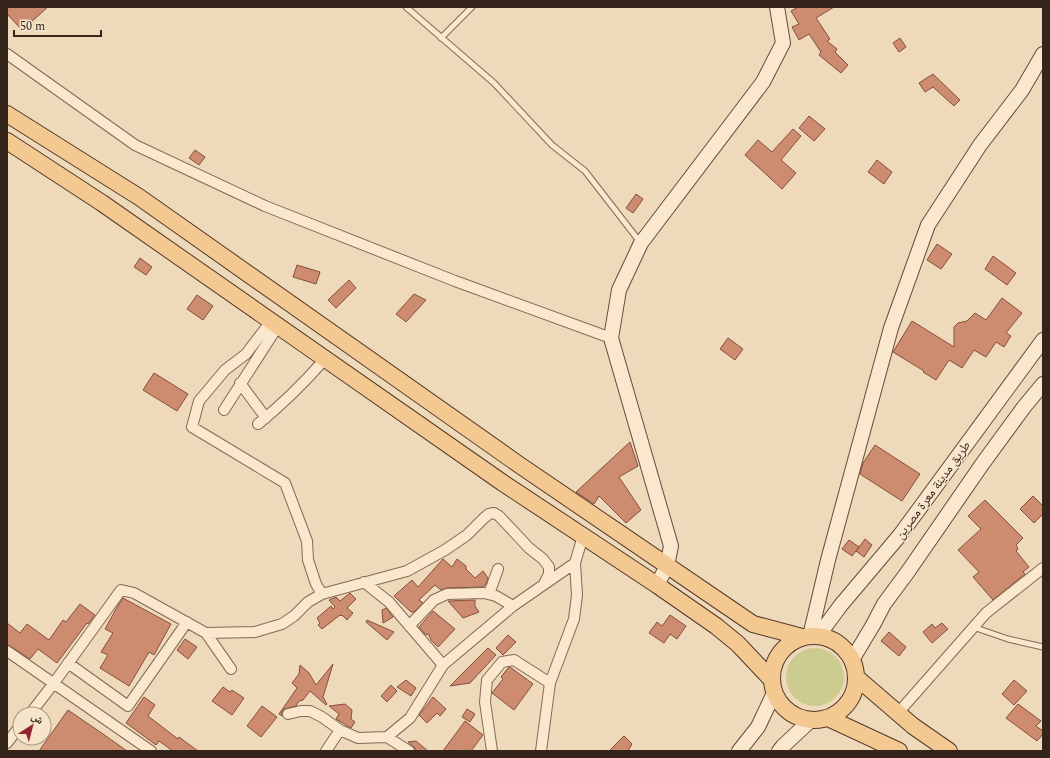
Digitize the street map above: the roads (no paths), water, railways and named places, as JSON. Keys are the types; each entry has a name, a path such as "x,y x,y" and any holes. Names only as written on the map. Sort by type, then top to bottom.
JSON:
{"main road":[{"path":"7,114 139,197 518,464 753,624 810,636 827,637 837,642 846,650 852,660 856,677 854,690 849,702 840,711 828,718 811,720 799,718 789,712 780,704 773,686 738,644 716,626 325,359 102,203 7,141"},
{"path":"773,686 773,664 780,651 791,642 810,636"},
{"path":"856,677 913,726 949,751"},
{"path":"828,718 899,751"}],"street":[{"path":"657,585 667,566 671,554 670,539 611,338 619,290 641,243 763,82 783,43 777,7"},
{"path":"7,54 135,145 236,193 265,206 447,278 611,338"},
{"path":"810,636 830,552 890,328 928,225 980,145 1022,90 1043,54"},
{"path":"224,410 275,323"},
{"path":"275,323 246,354 225,370 199,401 192,427 285,483 307,540 308,560 316,584 322,594"},
{"name":"طريق مدينة معرة مصرين","path":"810,636 841,605 900,535 1043,340"},
{"path":"240,384 262,421 302,386 325,359"},
{"name":"طريق مدينة معرة مصرين","path":"852,660 884,604 907,574 983,462 1024,406 1043,384"},
{"path":"206,633 255,632 282,624 294,616 308,602 322,594 407,571 439,554 467,535 489,514 494,513 499,516 529,548 543,559 549,567 549,574 544,584"},
{"path":"541,751 550,683 574,619 577,595 575,563 583,536"},
{"path":"387,737 410,718 443,665 513,606 575,563"},
{"path":"898,713 972,627 986,613 1043,568"},
{"path":"489,594 498,569"},
{"path":"364,582 389,602 443,665"},
{"path":"36,706 121,590 134,592 206,633 231,668"},
{"path":"409,626 434,600 440,596 454,593 489,594 513,606"},
{"path":"68,663 128,706 187,622"},
{"path":"7,651 54,683 139,748 151,751"},
{"path":"492,751 485,702 487,680 502,662 514,660 550,683"},
{"path":"740,751 758,727 773,686"},
{"path":"288,714 301,711 310,711 322,717 340,730 358,738 387,737 409,751"},
{"path":"779,751 782,746 811,720"},
{"path":"326,751 340,730"}],"lane":[{"path":"406,7 494,84 552,145 585,171 641,243"},
{"path":"441,38 472,7"},
{"path":"972,627 1008,639 1043,647"}]}
